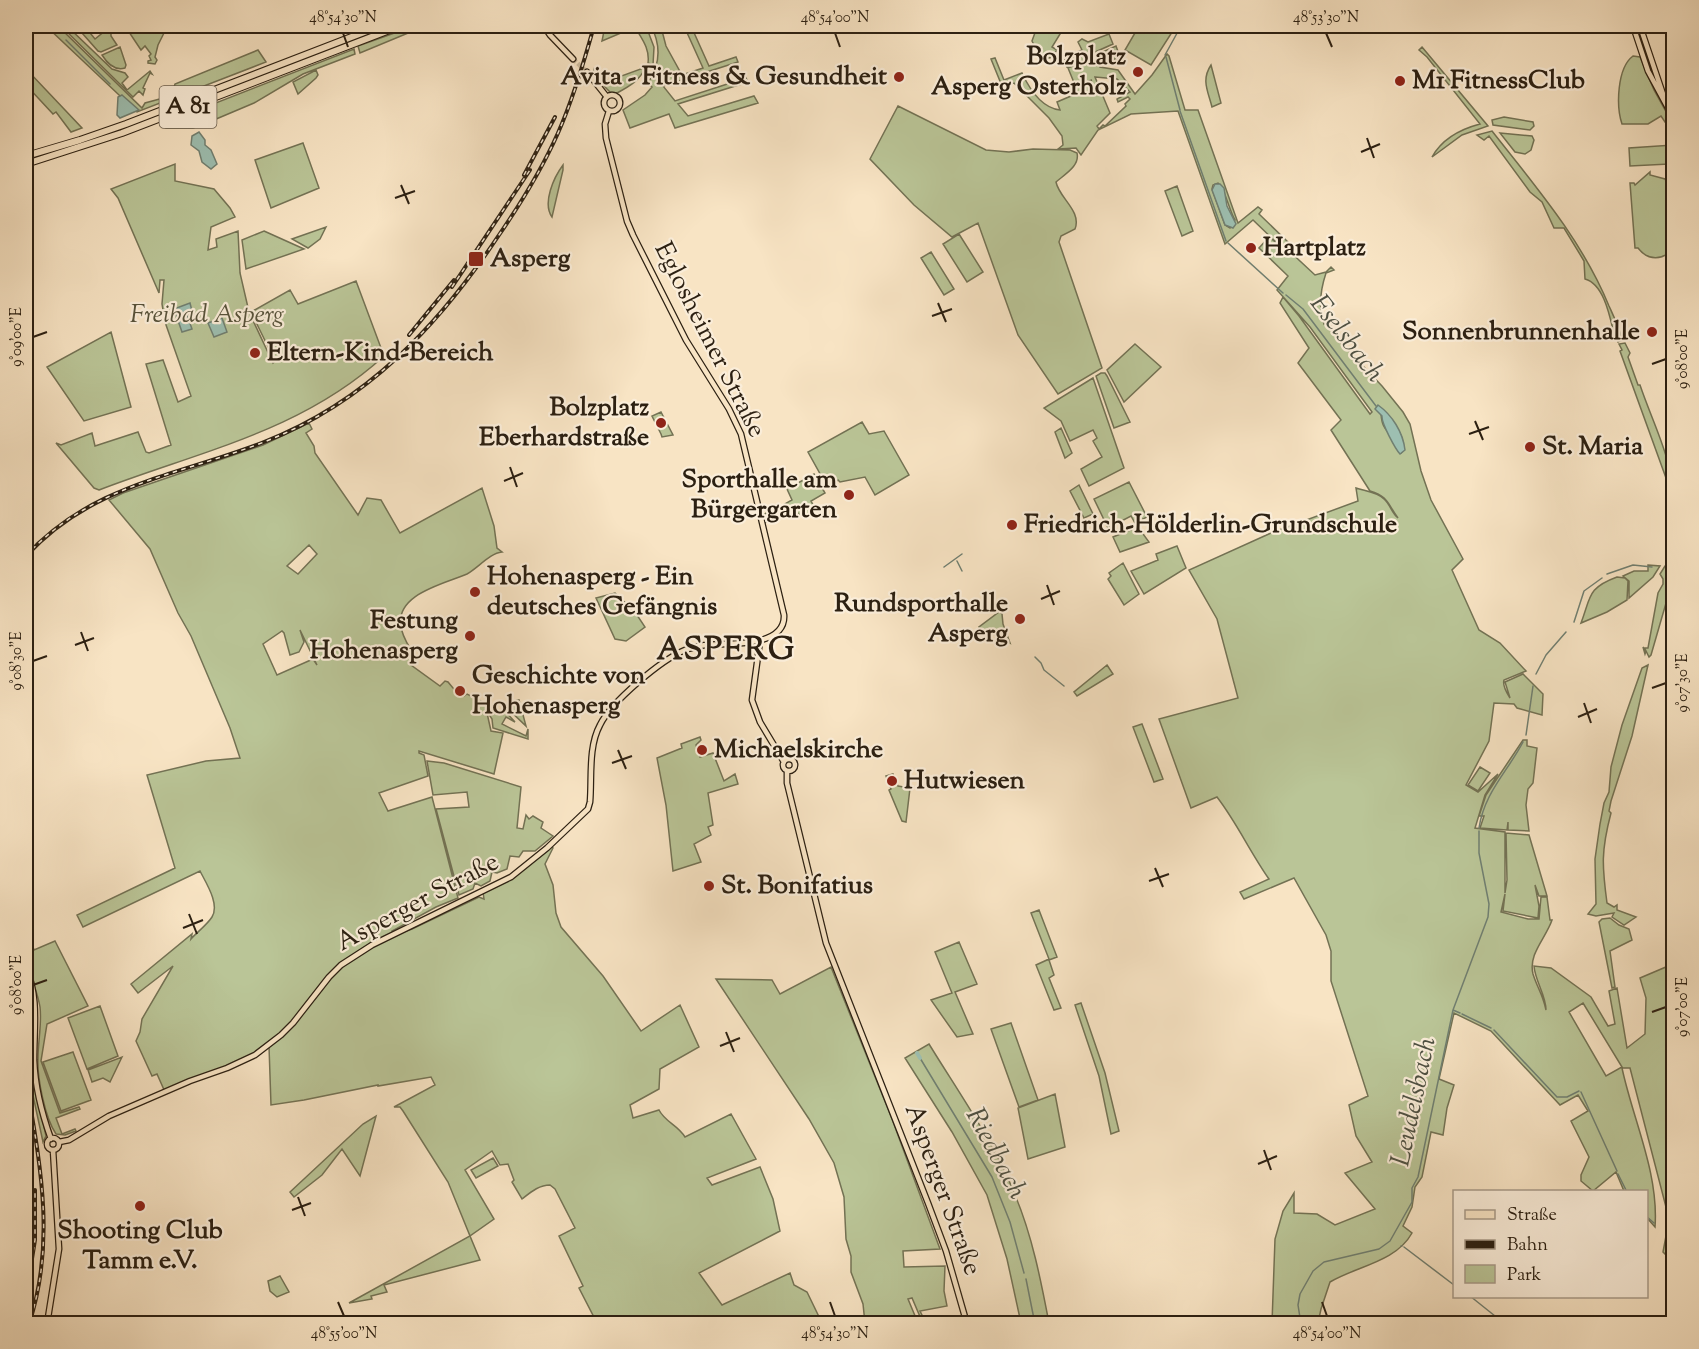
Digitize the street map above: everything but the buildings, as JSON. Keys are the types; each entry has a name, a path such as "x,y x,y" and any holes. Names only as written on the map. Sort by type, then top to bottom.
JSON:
{"highway":[{"name":"A 81","path":"26,156 126,124 380,26"},
{"name":"A 81","path":"26,164 122,133 400,26"}],"main road":[{"path":"544,26 573,59"},
{"path":"1633,26 1648,71 1674,119"},
{"path":"1640,26 1669,111"},
{"path":"587,72 607,97"},
{"path":"616,96 620,103 616,110 609,111 604,106 607,97 616,96"},
{"name":"Eglosheimer Straße","path":"609,111 605,124 607,145 627,221 686,340 733,416 744,442 783,615 783,623 777,632 760,641"},
{"path":"760,641 752,700 760,722 784,762 783,767 787,771 794,769 795,763 790,759 784,762"},
{"name":"Asperger Straße","path":"59,1142 69,1140 109,1116 255,1055 287,1029 341,965 372,945 511,877 588,809 595,737 600,724 612,707 652,672 684,651 705,645 744,644 760,641"},
{"name":"Asperger Straße","path":"787,771 787,783 826,943 878,1071 942,1241 967,1323"},
{"path":"26,967 36,1004 34,1060 36,1081 51,1138 47,1145 53,1150 59,1249 52,1292 42,1323"},
{"path":"51,1138 59,1142 59,1148 53,1150"}],"green space":[{"path":"46,26 58,26 142,108 145,103 171,96 175,84 258,50 266,62 137,112"},
{"path":"61,26 67,26 112,69 125,73 128,77 122,83 127,90 150,71 152,74 150,73 143,88 145,89 143,95 139,91 133,97"},
{"path":"88,26 86,28 95,39 106,30 104,26 111,26 111,36 117,45 101,52 98,51 82,33 79,33"},
{"path":"125,26 165,26 166,29 158,45 155,64 148,63 151,60 149,56 151,54 145,46 141,50"},
{"path":"414,26 425,26 360,53 358,46"},
{"path":"605,26 646,26 654,47 653,65 648,63 646,48 635,27 602,41"},
{"path":"651,26 661,27 666,46 682,75 703,68 684,26 691,26 709,66 736,57 738,62 663,86 675,101 746,78 748,82 678,104 688,116 754,96 758,103 675,128 669,114 630,128 623,110 645,95 652,87 648,83 657,62 658,48"},
{"path":"1035,26 1065,26 1052,47 1057,50 1052,57 1042,60 1032,41"},
{"path":"1139,26 1176,26 1151,65 1125,50"},
{"path":"1109,34 1113,44 1093,53 1096,55 1116,46 1120,57 1100,67 1118,70 1135,94 1167,54 1185,110 1198,110 1238,223 1258,207 1262,210 1259,214 1290,244 1286,248 1315,275 1326,272 1331,267 1334,270 1326,273 1322,286 1320,305 1324,324 1328,321 1340,342 1382,386 1410,424 1421,471 1431,500 1463,559 1452,570 1479,630 1500,643 1526,671 1504,680 1504,687 1510,698 1505,682 1523,674 1543,694 1542,715 1517,708 1514,704 1494,703 1489,741 1466,785 1478,792 1498,774 1485,795 1475,828 1505,832 1505,893 1506,833 1529,835 1547,896 1539,896 1535,885 1539,906 1538,918 1503,911 1505,894 1501,912 1528,919 1539,919 1541,897 1547,897 1550,920 1552,920 1535,953 1532,967 1546,1010 1534,966 1551,968 1591,997 1608,1026 1615,1024 1609,991 1617,988 1627,1048 1645,1034 1646,998 1640,978 1673,964 1673,1262 1663,1252 1666,1236 1666,1207 1630,1068 1622,1068 1649,1167 1655,1207 1655,1227 1648,1219 1648,1190 1624,1190 1616,1172 1594,1190 1581,1181 1581,1175 1589,1157 1571,1121 1588,1111 1578,1095 1560,1105 1491,1031 1454,1013 1439,1079 1454,1085 1447,1108 1443,1135 1431,1132 1422,1177 1415,1187 1412,1207 1403,1226 1412,1233 1405,1243 1386,1257 1330,1282 1318,1323 1272,1323 1275,1239 1283,1211 1294,1193 1294,1213 1317,1214 1335,1225 1375,1209 1345,1173 1372,1162 1356,1136 1349,1105 1368,1096 1331,981 1331,951 1326,935 1294,878 1244,899 1240,892 1269,879 1217,797 1191,808 1159,719 1238,698 1217,619 1189,570 1271,533 1358,501 1356,488 1381,497 1398,518 1384,498 1376,493 1370,491 1331,430 1341,420 1298,363 1309,348 1280,303 1283,297 1370,414 1372,412 1310,327 1277,290 1288,276 1259,248 1269,237 1278,244 1253,220 1225,244 1178,111 1131,114 1098,130 1081,155 1076,148 1058,149 1063,145 1062,136 1049,118 1014,83 1002,86 991,59 995,58 1004,80 1022,73 1032,91 1041,101 1060,110 1057,102 1078,93 1075,87 1092,80 1075,85 1068,68 1086,60 1067,67 1064,57 1082,50 1078,42 1082,39 1088,42","holes":["1095,77 1117,79 1130,92 1117,99 1118,102 1128,97 1130,99 1125,104 1126,106 1099,129 1097,126 1110,113","1218,183 1235,220 1230,228 1225,225 1212,189 1213,185","1381,414 1400,433 1404,450 1401,453 1384,426","1583,1003 1622,1067 1606,1076 1569,1012"]},
{"path":"120,47 126,65 121,69 112,66 102,55"},
{"path":"1422,47 1488,126 1462,135 1432,157 1441,145 1453,136 1480,124 1419,50"},
{"path":"354,49 355,54 303,74 254,103 202,125 193,128 166,128 162,124"},
{"path":"1633,56 1640,57 1670,119 1665,122 1661,116 1648,124 1622,124 1619,88 1624,69"},
{"path":"1211,65 1221,103 1212,107 1206,81"},
{"path":"646,67 634,83 617,93 610,92 604,83 593,74 594,69 608,81"},
{"path":"316,70 318,75 316,78 298,94 293,82"},
{"path":"26,71 82,128 71,132 56,112 53,114 26,85"},
{"path":"898,106 986,150 1009,152 1033,149 1070,150 1077,153 1074,166 1056,182 1061,194 1073,210 1076,222 1075,229 1061,236 1059,242 1102,368 1058,394 1018,335 978,223 952,237 914,205 870,159"},
{"path":"1504,117 1533,122 1534,126 1530,130 1493,125 1492,120"},
{"path":"1492,131 1572,236 1598,282 1617,323 1622,340 1618,342 1614,334 1608,310 1597,287 1585,279 1584,261 1564,228 1554,228 1542,202 1530,192 1489,136 1484,140 1477,135"},
{"path":"1500,133 1532,136 1534,140 1531,150 1525,154 1515,152"},
{"path":"303,143 319,188 271,208 255,160"},
{"path":"1673,145 1673,173 1670,173 1669,164 1630,166 1629,148"},
{"name":"Freibad Asperg","path":"175,164 175,181 214,189 235,217 211,227 208,250 217,247 216,239 238,231 240,273 249,312 273,363 275,361 251,312 290,290 298,304 356,281 384,356 352,382 319,404 284,422 212,451 99,490 94,488 56,443 61,445 92,433 95,446 138,432 146,452 171,445 146,364 163,360 178,402 191,396 165,322 162,304 164,280 160,280 159,293 118,198 111,189"},
{"path":"563,165 552,217 548,205 549,198 553,183"},
{"path":"1650,172 1650,175 1665,179 1673,192 1673,248 1665,255 1655,258 1635,248 1630,183 1635,185"},
{"path":"1177,186 1193,231 1182,236 1165,191"},
{"path":"326,227 320,239 308,248 292,239"},
{"path":"264,231 304,249 246,269 242,240"},
{"path":"959,234 983,272 967,282 943,244"},
{"path":"931,252 954,289 944,295 921,258"},
{"path":"111,332 131,407 84,421 47,367"},
{"path":"1625,343 1630,353 1628,357 1638,385 1640,385 1662,443 1670,472 1673,502 1620,351 1622,350 1619,344"},
{"path":"1135,344 1161,367 1124,402 1107,370"},
{"path":"1101,373 1107,376 1130,422 1114,428 1096,376"},
{"path":"1093,378 1124,468 1089,486 1081,469 1102,457 1093,441 1097,438 1093,430 1070,441 1061,421 1044,408"},
{"name":"Bolzplatz Eberhardstraße","path":"661,412 673,435 662,437 652,416"},
{"path":"862,422 869,434 884,431 909,475 875,495 865,477 840,482 838,480 828,488 808,452"},
{"path":"309,423 312,429 306,433 314,446 315,453 358,515 367,498 381,500 400,533 482,488 494,526 497,548 502,552 489,558 467,574 423,592 413,599 405,607 401,616 401,628 416,656 411,665 440,686 445,681 448,682 464,696 467,694 491,706 487,713 491,731 503,733 494,774 419,751 424,755 428,776 379,793 388,811 432,797 458,898 392,931 394,935 412,929 479,897 484,899 483,892 505,881 550,845 553,848 545,864 553,885 556,913 561,927 603,976 641,1031 680,1005 699,1047 660,1069 659,1089 630,1105 633,1118 659,1110 685,1137 731,1114 756,1159 707,1178 712,1185 760,1167 773,1199 780,1231 699,1273 722,1305 790,1273 794,1285 807,1292 822,1323 597,1323 579,1288 583,1286 559,1236 575,1228 555,1189 550,1185 542,1186 522,1199 512,1182 514,1180 508,1164 500,1165 492,1151 465,1170 494,1219 470,1236 448,1182 403,1111 400,1107 394,1107 435,1085 431,1077 271,1105 269,1046 255,1055 165,1092 157,1074 152,1076 136,1041 142,1019 173,966 138,993 131,984 192,934 191,939 210,920 214,906 209,887 200,871 83,927 77,915 175,868 147,775 206,761 240,758 230,728 191,636 178,613 150,549 109,500 123,493 263,445","holes":["309,545 317,554 298,574 287,566","300,630 317,665 313,659 277,675 263,644 282,631 290,655 299,652 304,642"]},
{"path":"1061,428 1072,453 1065,458 1055,432"},
{"path":"814,474 825,493 811,501 816,510 807,515 805,512 799,515 794,507 763,524 761,518 766,513 792,500 787,489"},
{"path":"1129,482 1147,517 1135,523 1131,516 1108,528 1094,499"},
{"path":"1079,485 1093,514 1084,518 1070,491"},
{"path":"1138,527 1149,542 1120,552 1113,537"},
{"path":"1177,546 1186,568 1144,594 1131,571 1158,560 1156,554"},
{"path":"1123,563 1139,594 1124,605 1108,579 1111,576 1109,573"},
{"path":"1648,565 1660,566 1653,577 1629,598 1629,581 1623,576 1634,571 1648,571"},
{"path":"1665,566 1673,566 1673,579 1649,657 1646,651 1645,654 1643,647 1645,650 1648,648 1658,593 1663,584 1660,574"},
{"path":"1617,577 1628,581 1627,600 1581,623 1595,590"},
{"path":"615,593 635,612 645,627 626,641 615,639 596,598"},
{"path":"999,612 1002,614 1010,643 997,635 983,632 979,627"},
{"path":"1107,665 1113,674 1077,696 1074,692"},
{"path":"1648,665 1632,736 1611,801 1604,848 1603,868 1607,903 1614,907 1617,905 1617,910 1636,917 1624,925 1612,917 1614,913 1596,916 1588,914 1596,904 1595,859 1604,803 1609,792 1611,767 1622,725 1642,668"},
{"path":"519,700 526,726 506,707 510,702"},
{"path":"492,710 502,712 504,710 515,722 506,717 502,724 526,736 528,729 528,739 493,728 492,719 488,713"},
{"path":"1142,724 1163,779 1154,782 1133,727"},
{"path":"700,737 701,740 696,745 700,757 713,753 724,781 735,774 738,784 708,793 713,825 708,827 711,835 694,844 701,862 673,871 666,805 657,758 682,748 681,744"},
{"path":"1523,740 1527,740 1527,746 1537,748 1533,783 1528,789 1526,805 1529,831 1508,830 1508,822 1507,830 1480,828 1484,816 1479,816 1486,795"},
{"path":"427,761 444,763 521,787 517,828 523,829 526,815 529,819 533,816 543,822 541,828 553,836 535,851 523,851 519,857 510,856 507,869 497,873 492,872 490,881 481,886 475,883 473,889 459,895 436,809 469,807 467,792 433,795"},
{"path":"1480,767 1490,773 1478,791 1468,785"},
{"name":"Hutwiesen","path":"893,774 898,786 910,788 906,822 902,821 889,790 891,789 886,776"},
{"path":"1039,910 1057,957 1049,960 1054,975 1049,978 1061,1008 1054,1010 1036,965 1049,959 1031,913"},
{"path":"1610,918 1629,929 1632,940 1610,951 1615,987 1612,988 1599,922"},
{"path":"55,941 88,1006 47,1024 41,1061 60,1113 79,1107 80,1109 56,1118 62,1134 75,1129 76,1131 65,1135 56,1134 42,1098 38,1066 40,1007 26,955 26,948 33,947 34,950"},
{"path":"959,942 977,984 955,992 973,1034 957,1037 931,1000 952,993 935,952"},
{"path":"831,967 892,1119 940,1249 903,1251 904,1267 945,1266 944,1291 947,1306 920,1311 924,1319 921,1319 912,1298 908,1299 918,1323 865,1323 863,1304 851,1272 851,1256 846,1239 844,1197 834,1163 809,1119 716,979 772,980 780,994"},
{"path":"26,975 33,1005 32,1070 46,1136 43,1142 26,1063"},
{"path":"1081,1003 1105,1073 1119,1131 1111,1134 1099,1076 1075,1005"},
{"path":"100,1006 118,1056 87,1069 68,1018"},
{"path":"1011,1023 1038,1100 1019,1107 991,1029"},
{"path":"929,1044 964,1099 1007,1175 1031,1242 1049,1323 1021,1323 1007,1259 987,1195 952,1132 905,1058"},
{"path":"73,1052 91,1100 61,1111 43,1062"},
{"path":"122,1057 110,1082 103,1078 92,1082 88,1070"},
{"path":"1055,1094 1065,1147 1028,1159 1018,1108"},
{"path":"376,1116 360,1176 342,1149 322,1175 294,1197 290,1192 363,1124"},
{"path":"26,1134 34,1212 30,1270 26,1289 26,1263 28,1262 26,1262 26,1192 28,1194 28,1255 30,1192 26,1189"},
{"path":"493,1158 498,1166 476,1178 471,1170"},
{"path":"470,1236 480,1260 384,1285 387,1292 371,1296 372,1299 349,1303"},
{"path":"280,1276 289,1292 277,1297 270,1291 268,1281"}],"shaded area":[{"path":"122,95 139,110 120,118 117,115 118,97"},
{"path":"199,132 217,164 211,169 202,162 199,151 191,145 192,136"},
{"path":"1215,184 1220,184 1224,188 1227,206 1236,224 1233,228 1225,225 1212,190"},
{"path":"190,303 192,311 187,315 192,329 182,332 174,309"},
{"path":"222,318 227,332 214,337 208,323"},
{"path":"1378,405 1399,430 1405,450 1400,454 1386,430 1382,416 1375,409"}],"waterway":[{"path":"51,26 59,33"},
{"name":"Eselsbach","path":"1165,55 1181,26"},
{"path":"66,40 110,84"},
{"name":"Eselsbach","path":"1166,57 1180,110"},
{"name":"Eselsbach","path":"1180,111 1226,241"},
{"name":"Eselsbach","path":"1228,243 1283,293"},
{"name":"Eselsbach","path":"1286,295 1303,309 1376,406"},
{"path":"944,567 962,554"},
{"path":"957,561 962,571"},
{"name":"Leudelsbach","path":"1607,574 1633,565 1652,567"},
{"name":"Leudelsbach","path":"1574,622 1584,591 1602,578"},
{"name":"Leudelsbach","path":"1536,674 1546,655 1566,632"},
{"path":"1035,657 1044,670 1064,686"},
{"name":"Leudelsbach","path":"1526,735 1533,686"},
{"name":"Leudelsbach","path":"1479,828 1491,793 1523,742"},
{"name":"Leudelsbach","path":"1301,1324 1298,1305 1300,1294 1313,1271 1324,1262 1379,1249 1390,1241 1412,1202 1412,1188 1418,1177 1453,1010 1488,917 1489,904 1479,853 1479,831"},
{"name":"Leudelsbach","path":"1453,1010 1460,1013"},
{"path":"1462,1014 1491,1028"},
{"path":"1494,1030 1557,1097 1567,1097 1579,1091"},
{"name":"Riedbach","path":"917,1053 920,1058"},
{"name":"Riedbach","path":"920,1058 992,1177 1010,1222 1024,1273"},
{"path":"1581,1092 1617,1171"},
{"path":"1618,1174 1626,1190"},
{"path":"1648,1218 1654,1223"},
{"path":"1667,1235 1674,1240"},
{"path":"1404,1247 1453,1284"},
{"name":"Riedbach","path":"1026,1279 1035,1324"},
{"path":"1472,1298 1505,1324"}],"tunnel":[{"path":"573,59 587,72"}],"railway":[{"path":"26,556 52,532 107,497 168,474 232,454 301,425 368,383 398,357 425,330 476,268 531,186 563,120 594,26"},
{"path":"524,175 555,117"},
{"path":"452,287 530,170"},
{"path":"409,335 454,280"},
{"path":"26,1081 40,1172 44,1233 42,1263 29,1324"},
{"path":"26,1296 35,1240 35,1190"}],"place":[{"name":"Bolzplatz Asperg Osterholz","path":"1138,72"},
{"name":"Avita - Fitness & Gesundheit","path":"899,77"},
{"name":"M1 FitnessClub","path":"1400,81"},
{"name":"Hartplatz","path":"1251,248"},
{"name":"Asperg","path":"476,259"},
{"name":"Sonnenbrunnenhalle","path":"1652,332"},
{"name":"Eltern-Kind-Bereich","path":"255,353"},
{"name":"Bolzplatz Eberhardstraße","path":"661,423"},
{"name":"St. Maria","path":"1530,447"},
{"name":"Sporthalle am Bürgergarten","path":"849,495"},
{"name":"Friedrich-Hölderlin-Grundschule","path":"1012,525"},
{"name":"Hohenasperg - Ein deutsches Gefängnis","path":"475,592"},
{"name":"Rundsporthalle Asperg","path":"1020,619"},
{"name":"Festung Hohenasperg","path":"470,636"},
{"name":"Geschichte von Hohenasperg","path":"460,691"},
{"name":"Michaelskirche","path":"702,750"},
{"name":"Hutwiesen","path":"892,781"},
{"name":"St. Bonifatius","path":"709,886"},
{"name":"Shooting Club Tamm e.V.","path":"140,1206"}],"district":[{"name":"ASPERG","path":"726,651"}]}
